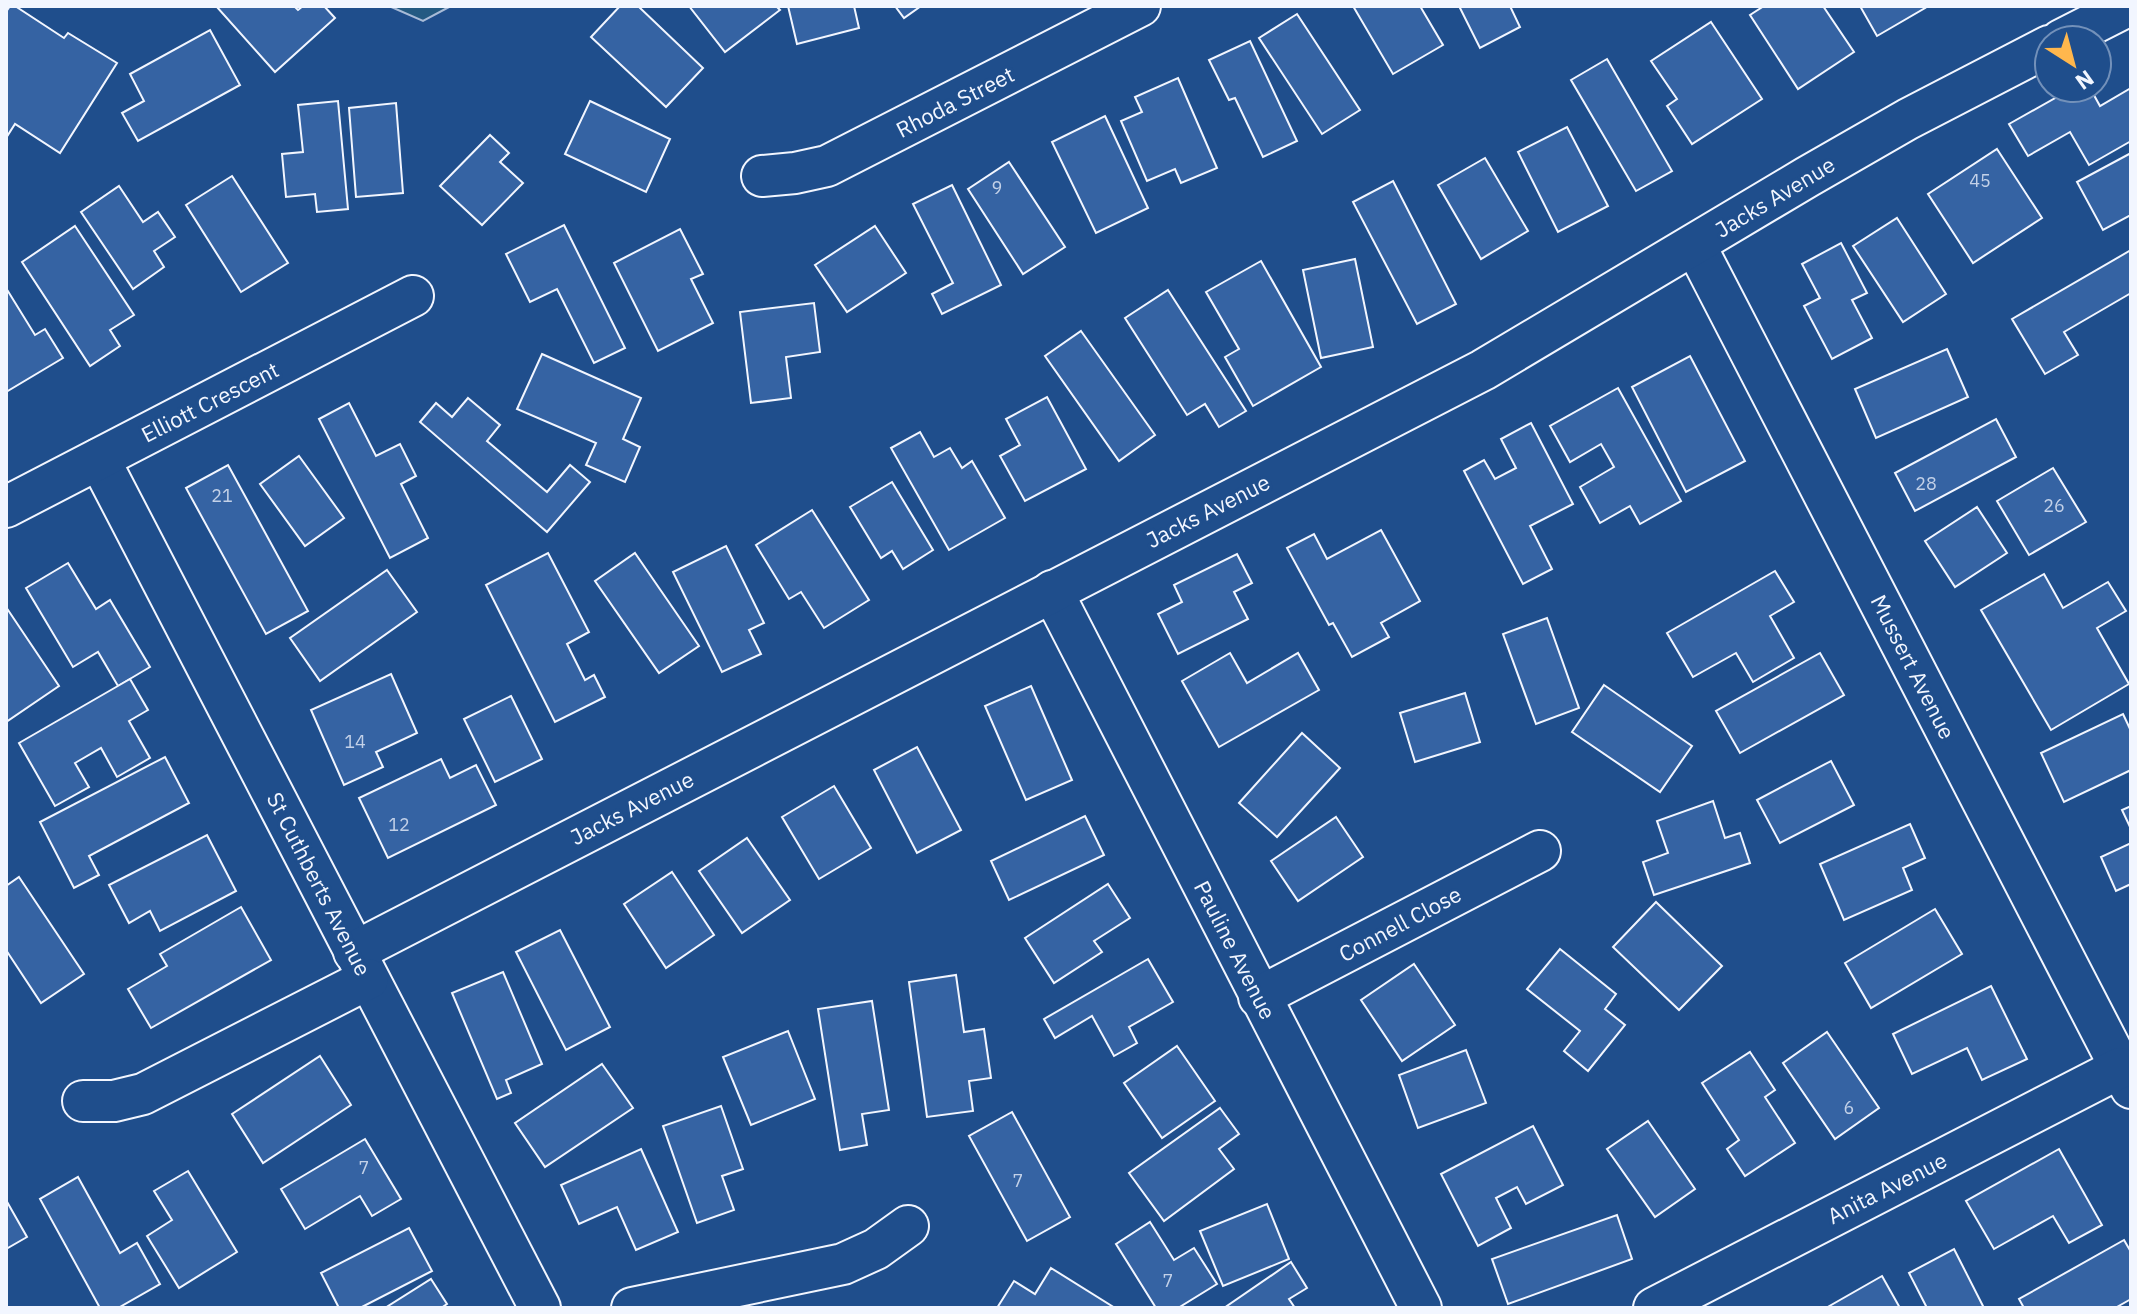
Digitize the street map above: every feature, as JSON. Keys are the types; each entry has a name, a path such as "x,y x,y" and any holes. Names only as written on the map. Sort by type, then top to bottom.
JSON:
{"street":[{"name":"Rhoda Street","path":"762,176 827,166 1140,6"},
{"path":"2093,24 2128,6"},
{"name":"Jacks Avenue","path":"83,1101 114,1101 156,1089 361,966 1052,591 1483,370 1908,119 2033,54"},
{"name":"Mussert Avenue","path":"1695,245 2126,1078"},
{"name":"Elliott Crescent","path":"6,507 413,296"},
{"name":"St Cuthberts Avenue","path":"99,459 540,1308"},
{"name":"Pauline Avenue","path":"1052,591 1421,1308"},
{"name":"Connell Close","path":"1259,997 1540,851"},
{"name":"Anita Avenue","path":"1654,1308 2126,1078"},
{"path":"632,1308 843,1264 876,1249 908,1226"}],"shaded area":[{"path":"389,6 451,6 423,21"}],"building":[{"path":"10,6 15,6 64,38 68,33 117,63 60,153 15,124 6,138 6,12"},
{"path":"216,6 294,6 298,10 303,6 324,6 335,18 275,72"},
{"path":"620,6 638,6 703,68 666,107 591,37"},
{"path":"689,6 776,6 780,10 725,52"},
{"path":"788,6 854,6 859,28 797,44"},
{"path":"895,6 921,6 904,18"},
{"path":"1353,6 1420,6 1443,45 1393,74"},
{"path":"1459,6 1510,6 1520,27 1480,48"},
{"path":"1764,6 1823,6 1854,52 1798,89 1750,15"},
{"path":"1860,6 1923,6 1925,8 1877,36"},
{"path":"1297,14 1360,110 1322,134 1259,38"},
{"path":"1711,22 1762,99 1692,144 1667,106 1677,99 1651,61"},
{"path":"210,30 240,85 138,141 122,113 144,101 130,74"},
{"path":"1250,41 1297,141 1263,157 1235,98 1229,100 1209,60"},
{"path":"1607,59 1672,171 1636,191 1571,80"},
{"path":"1178,78 1217,168 1181,183 1175,169 1147,181 1121,121 1142,112 1135,97"},
{"path":"2131,88 2131,141 2089,165 2070,132 2028,156 2009,124 2045,104 2113,104 2113,98"},
{"path":"338,101 348,209 317,212 315,194 286,197 282,154 303,152 298,105"},
{"path":"590,101 670,139 646,192 565,154"},
{"path":"396,103 403,193 356,197 349,108"},
{"path":"1105,116 1148,208 1096,233 1052,142"},
{"path":"1567,127 1608,206 1558,232 1518,152"},
{"path":"490,135 509,153 500,162 523,183 482,225 440,186"},
{"path":"1997,149 2042,218 1973,263 1928,194"},
{"path":"2131,153 2131,215 2103,230 2077,182"},
{"path":"1485,158 1528,231 1481,259 1438,185"},
{"path":"1009,162 1065,247 1023,274 968,189"},
{"path":"232,176 288,263 241,292 186,205"},
{"path":"1393,181 1456,304 1417,324 1353,202"},
{"path":"952,185 1001,285 942,314 932,294 953,283 913,204"},
{"path":"119,186 143,222 158,212 175,237 154,251 164,267 133,289 81,212"},
{"path":"1897,218 1946,294 1903,322 1853,246"},
{"path":"564,225 625,348 594,363 557,289 530,302 506,254"},
{"path":"75,226 134,315 110,330 120,346 90,366 22,262"},
{"path":"875,226 906,273 847,312 815,265"},
{"path":"680,229 703,274 691,279 713,323 658,351 614,263"},
{"path":"1841,243 1867,293 1852,300 1872,338 1832,359 1804,306 1820,298 1802,264"},
{"path":"2131,250 2131,293 2064,332 2078,355 2045,374 2012,319"},
{"path":"1355,259 1373,347 1321,358 1303,270"},
{"path":"1261,261 1321,367 1253,406 1225,357 1239,349 1206,292"},
{"path":"6,288 35,335 45,329 63,358 6,392"},
{"path":"1168,290 1246,411 1219,427 1205,404 1187,415 1125,318"},
{"path":"814,303 820,352 786,357 791,398 751,403 740,312"},
{"path":"1081,331 1155,435 1119,461 1045,356"},
{"path":"1947,349 1968,397 1876,438 1855,389"},
{"path":"542,354 641,398 623,439 640,447 625,482 586,465 596,443 517,409"},
{"path":"1690,356 1745,461 1686,492 1632,387"},
{"path":"1618,388 1681,501 1640,524 1630,506 1600,523 1580,487 1614,467 1601,444 1570,462 1550,426"},
{"path":"1047,397 1086,469 1025,501 1000,456 1020,445 1006,419"},
{"path":"468,398 500,425 487,441 547,492 570,465 590,482 547,532 420,422 436,403 452,417"},
{"path":"349,403 376,456 400,444 416,476 401,484 428,538 390,558 319,419"},
{"path":"1996,419 2016,457 1915,511 1895,473"},
{"path":"1531,423 1573,504 1530,526 1552,569 1523,584 1464,471 1484,460 1495,479 1516,468 1501,439"},
{"path":"920,432 934,457 950,448 962,468 972,461 1005,518 949,550 891,448"},
{"path":"299,456 344,518 305,546 260,484"},
{"path":"228,465 308,611 266,634 186,488"},
{"path":"2053,468 2086,522 2029,555 1997,501"},
{"path":"892,482 933,550 903,569 892,551 881,558 850,507"},
{"path":"1977,507 2007,553 1955,587 1925,541"},
{"path":"812,510 869,600 824,628 801,592 789,599 756,545"},
{"path":"1381,530 1420,601 1381,623 1389,637 1352,657 1333,623 1329,625 1287,548 1314,534 1327,559"},
{"path":"726,546 764,623 749,630 761,654 722,672 673,572"},
{"path":"548,553 589,632 567,644 585,680 594,675 605,697 555,722 486,585"},
{"path":"635,553 699,646 659,673 595,581"},
{"path":"1237,554 1252,583 1234,592 1248,619 1178,654 1158,614 1182,602 1174,585"},
{"path":"68,563 96,609 110,600 150,667 118,686 98,652 73,667 26,588"},
{"path":"387,570 417,612 320,681 290,638"},
{"path":"1775,571 1794,602 1770,616 1794,658 1753,682 1736,653 1693,677 1667,633"},
{"path":"2044,574 2063,608 2108,582 2126,611 2097,628 2129,684 2051,730 1981,610"},
{"path":"6,607 59,686 6,722"},
{"path":"1547,618 1579,708 1536,724 1503,634"},
{"path":"1230,653 1247,683 1298,653 1319,690 1219,747 1182,681"},
{"path":"1820,653 1844,695 1740,753 1716,711"},
{"path":"391,674 417,733 376,752 383,767 344,785 311,710"},
{"path":"130,679 148,710 129,721 150,758 117,777 101,748 75,763 89,787 55,806 19,743"},
{"path":"1604,685 1692,746 1660,792 1572,732"},
{"path":"1031,686 1072,780 1026,800 985,706"},
{"path":"1465,693 1480,742 1415,762 1400,713"},
{"path":"511,696 542,759 495,782 464,719"},
{"path":"2123,714 2131,731 2131,770 2064,802 2041,753"},
{"path":"1302,733 1340,768 1277,837 1239,803"},
{"path":"917,747 961,830 917,853 874,770"},
{"path":"165,757 189,803 89,856 99,875 74,888 40,822"},
{"path":"441,759 450,778 476,765 496,805 388,858 359,798"},
{"path":"1831,761 1854,805 1780,843 1757,800"},
{"path":"834,786 871,848 819,879 782,817"},
{"path":"1713,801 1725,838 1740,833 1750,863 1654,895 1643,862 1668,853 1657,821"},
{"path":"2131,806 2131,829 2122,810"},
{"path":"1085,816 1104,855 1009,900 991,861"},
{"path":"1336,817 1363,857 1298,901 1271,861"},
{"path":"1910,824 1925,858 1903,868 1912,890 1844,920 1820,864"},
{"path":"207,835 236,891 160,931 150,911 129,923 109,885"},
{"path":"747,838 790,900 742,933 699,871"},
{"path":"2131,843 2131,884 2116,891 2101,857"},
{"path":"672,872 714,935 666,968 624,904"},
{"path":"19,877 84,974 41,1003 6,950 6,886"},
{"path":"1108,884 1130,918 1094,941 1102,952 1054,983 1025,938"},
{"path":"1656,902 1722,966 1679,1010 1613,947"},
{"path":"241,907 271,960 151,1028 128,989 167,966 160,954"},
{"path":"1935,909 1962,954 1871,1008 1845,963"},
{"path":"560,930 610,1027 566,1050 516,952"},
{"path":"1560,949 1616,994 1605,1009 1625,1025 1588,1071 1564,1051 1580,1031 1527,989"},
{"path":"1148,959 1173,1002 1129,1027 1137,1043 1114,1056 1092,1016 1055,1038 1044,1019"},
{"path":"1414,964 1455,1025 1402,1061 1361,1000"},
{"path":"503,972 542,1064 506,1080 511,1093 497,1099 452,993"},
{"path":"956,975 964,1032 984,1029 991,1078 969,1081 973,1111 927,1117 909,982"},
{"path":"1991,986 2027,1059 1982,1080 1967,1048 1912,1074 1893,1034"},
{"path":"872,1001 889,1110 862,1114 867,1145 840,1150 818,1009"},
{"path":"788,1031 815,1099 751,1125 723,1057"},
{"path":"1827,1032 1879,1108 1835,1139 1783,1063"},
{"path":"1177,1046 1215,1101 1162,1138 1124,1083"},
{"path":"1466,1050 1486,1103 1418,1128 1399,1075"},
{"path":"1750,1052 1775,1090 1765,1097 1795,1143 1745,1176 1727,1149 1739,1140 1702,1083"},
{"path":"320,1056 351,1105 263,1163 232,1114"},
{"path":"602,1064 633,1108 545,1167 515,1123"},
{"path":"721,1106 743,1169 722,1176 734,1210 697,1223 663,1126"},
{"path":"1220,1108 1239,1134 1219,1149 1234,1169 1164,1221 1129,1173"},
{"path":"1012,1112 1070,1217 1027,1241 969,1136"},
{"path":"1648,1121 1695,1189 1655,1217 1607,1149"},
{"path":"1533,1126 1563,1185 1526,1204 1517,1187 1496,1198 1511,1228 1478,1246 1441,1174"},
{"path":"365,1139 401,1199 372,1216 360,1196 305,1229 281,1189"},
{"path":"641,1149 678,1232 636,1250 617,1207 579,1224 561,1185"},
{"path":"2059,1149 2102,1225 2069,1243 2053,1216 1994,1249 1966,1201"},
{"path":"188,1171 237,1252 179,1288 147,1236 172,1220 154,1191"},
{"path":"78,1177 120,1253 137,1243 160,1284 118,1308 100,1308 40,1199"},
{"path":"6,1200 27,1237 6,1249"},
{"path":"1267,1204 1289,1259 1223,1286 1200,1231"},
{"path":"1617,1215 1632,1259 1508,1304 1492,1259"},
{"path":"1150,1222 1174,1260 1194,1248 1217,1284 1178,1308 1156,1308 1116,1244"},
{"path":"409,1228 432,1271 360,1308 339,1308 321,1273"},
{"path":"2124,1240 2131,1252 2131,1299 2115,1308 2024,1308 2019,1299"},
{"path":"1954,1249 1984,1308 1927,1308 1909,1273"},
{"path":"1291,1262 1307,1288 1289,1299 1295,1308 1224,1308"},
{"path":"1051,1268 1115,1308 997,1308 1014,1281 1035,1294"},
{"path":"1882,1276 1900,1308 1826,1308"},
{"path":"431,1279 447,1304 441,1308 385,1308"}]}
